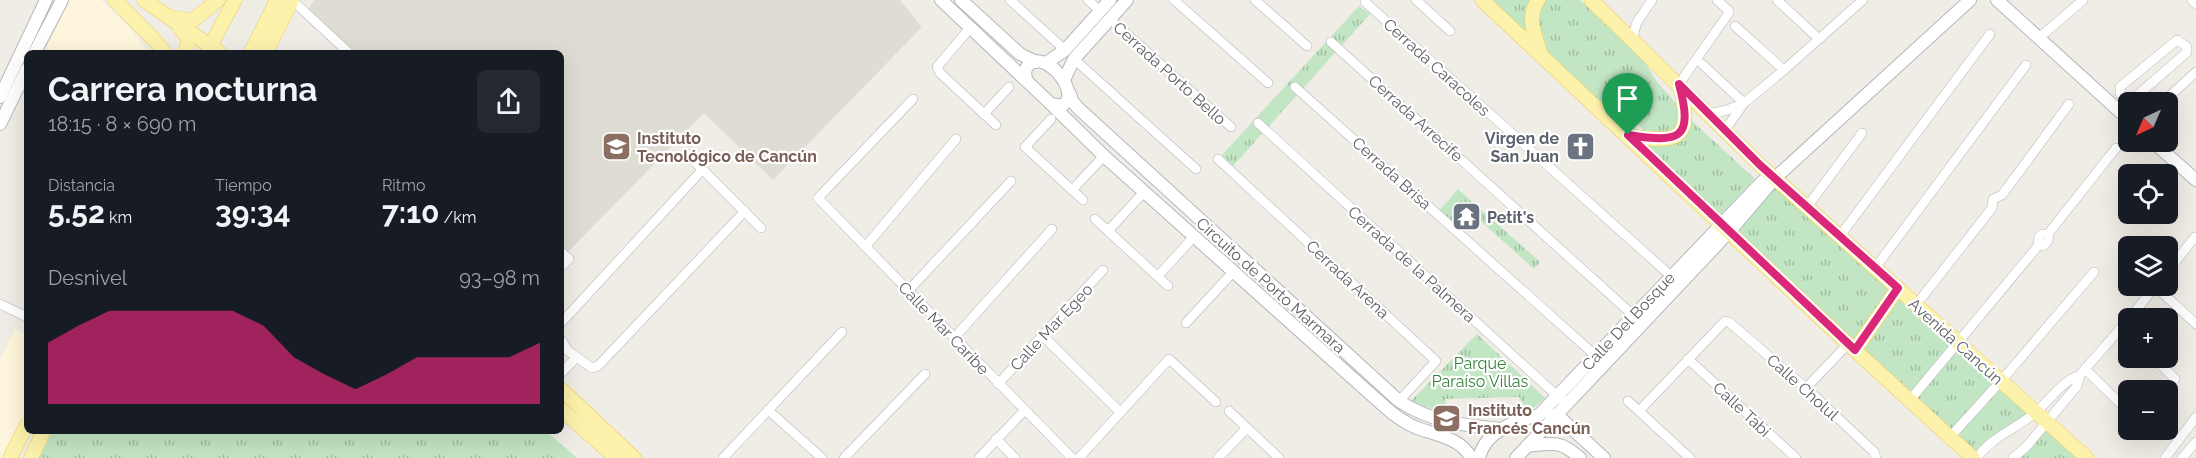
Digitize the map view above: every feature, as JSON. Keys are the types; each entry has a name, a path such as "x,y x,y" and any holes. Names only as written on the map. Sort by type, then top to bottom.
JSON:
{"main road":[{"path":"115,0 160,49"},
{"path":"144,0 211,50"},
{"path":"163,15 192,21 218,0"},
{"path":"212,50 235,0"},
{"path":"267,50 292,0"},
{"path":"1482,0 1969,456"},
{"path":"1538,0 1533,9 1531,22 1540,53"},
{"name":"Avenida Cancún","path":"1591,0 1775,178 2087,458"},
{"path":"252,50 278,2"},
{"path":"178,25 189,40 186,50"},
{"path":"1628,135 1655,140 1669,138 1679,132 1685,123 1686,115 1679,84"},
{"path":"1852,347 1898,288"},
{"path":"564,392 634,458"},
{"path":"564,412 616,458"},
{"path":"10,458 24,430"},
{"path":"31,458 42,434"}],"street":[{"path":"0,97 46,0"},
{"path":"36,50 62,0"},
{"path":"292,0 346,50"},
{"name":"Circuito de Porto Marmara","path":"941,0 1104,156 1396,417 1416,427 1449,438 1460,445 1471,458"},
{"name":"Circuito de Porto Marmara","path":"961,0 1020,54 1057,71 1064,80 1072,101 1087,116 1399,401 1415,412 1437,420 1500,429"},
{"path":"1010,0 1196,168"},
{"name":"Cerrada Porto Bello","path":"1089,0 1231,127"},
{"path":"1064,80 1074,59 1105,15 1110,0"},
{"path":"1026,80 1024,71 1026,66 1041,62 1065,50 1105,15 1127,0"},
{"path":"1174,0 1268,83"},
{"path":"1255,0 1307,46"},
{"path":"1416,0 1450,31"},
{"path":"1632,39 1637,22 1652,0"},
{"path":"1679,84 1728,14 1726,7 1717,0"},
{"path":"1777,0 1819,39"},
{"name":"Calle Del Bosque","path":"1500,429 1539,415 1562,400 1775,178 1970,0"},
{"path":"1997,0 2118,110"},
{"path":"2039,38 2082,0"},
{"path":"2192,0 2196,3"},
{"name":"Cerrada Caracoles","path":"1365,2 1671,276"},
{"path":"1709,114 1727,110 1744,102 1784,70 1857,2"},
{"path":"1617,25 1637,22"},
{"path":"1735,26 1784,70"},
{"path":"970,28 937,67 940,73 996,125"},
{"path":"1840,236 1990,34"},
{"path":"2180,40 2187,47 2187,52 2156,80 2132,100 2127,100 2119,89 2174,41 2180,40"},
{"name":"Cerrada Arrecife","path":"1331,42 1634,316"},
{"path":"1702,64 1744,102"},
{"path":"1875,268 2026,65"},
{"path":"2156,80 2175,91 2196,72"},
{"path":"0,124 24,75"},
{"path":"2156,80 2161,92"},
{"path":"984,114 1009,87"},
{"name":"Cerrada Brisa","path":"1295,87 1596,356"},
{"path":"1052,104 1060,106 1065,104 1070,94"},
{"name":"Calle Mar Caribe","path":"913,99 818,198 1072,458"},
{"path":"1725,130 1744,102"},
{"path":"1916,305 1992,208 1993,199 2002,195 2069,104"},
{"path":"1051,119 1025,147 1083,200"},
{"name":"Cerrada de la Palmera","path":"1258,123 1562,400"},
{"path":"1807,207 1862,133"},
{"path":"865,247 956,139"},
{"path":"1910,400 2038,246 2039,237 2042,234 2048,234 2115,148"},
{"path":"2164,152 2196,180"},
{"path":"687,154 761,228"},
{"path":"1072,190 1104,156"},
{"name":"Cerrada Arena","path":"1218,159 1436,361 1399,401"},
{"path":"564,320 703,169"},
{"path":"908,291 1011,182"},
{"path":"1108,231 1144,192"},
{"path":"568,356 592,368 598,366 745,211"},
{"path":"1095,219 1168,286"},
{"path":"954,338 1052,229"},
{"name":"Calle Del Bosque","path":"1521,454 1557,415 1562,400 1596,356 1671,276 1725,229"},
{"path":"2178,259 2194,241"},
{"path":"1158,276 1189,243"},
{"name":"Calle Mar Egeo","path":"998,384 1103,270"},
{"path":"1186,322 1233,272"},
{"path":"1950,436 2001,381 2094,273"},
{"path":"2139,308 2148,296"},
{"path":"2167,296 2196,324"},
{"path":"0,304 24,316"},
{"name":"Calle Cholul","path":"1688,359 1725,321 1730,322 1806,388 1874,452 1876,457"},
{"path":"723,458 842,332"},
{"path":"1969,456 1990,445 2037,411 2070,378 2082,372 2118,334"},
{"path":"1042,336 1120,412"},
{"path":"1806,388 1852,347"},
{"path":"1079,458 1169,359 1216,402"},
{"path":"1640,411 1688,359"},
{"name":"Calle Tabi","path":"1688,359 1796,458"},
{"path":"2164,368 2175,379"},
{"path":"2082,372 2118,403"},
{"path":"2013,458 2026,447 2077,386 2082,372"},
{"path":"844,458 925,374"},
{"path":"1628,401 1690,458"},
{"path":"768,410 822,458"},
{"path":"979,458 1024,411"},
{"path":"1229,411 1279,458"},
{"path":"1539,415 1557,415 1604,458"},
{"path":"2164,458 2196,417"},
{"path":"1460,445 1468,425"},
{"path":"1218,458 1246,428"},
{"path":"1479,458 1489,439 1500,429"},
{"path":"996,439 1015,458"},
{"path":"2182,458 2196,442"},
{"path":"1521,454 1558,443 1580,458 1591,446"}],"shaded area":[{"path":"70,0 101,0 129,27 146,50 45,50"},
{"name":"Instituto Tecnológico de Cancún","path":"314,0 900,0 922,27 773,180 704,113 567,253 564,250 564,50 351,50 308,10"},
{"path":"15,328 24,333 24,419 6,458 0,458 0,360"}],"green space":[{"path":"1490,0 1580,0 1641,56 1657,82 1691,120 1755,179 1721,215 1644,144 1653,146 1637,122 1601,103"},
{"path":"1359,6 1370,14 1233,166 1222,155"},
{"path":"1775,178 2037,411 1977,458 1729,232"},
{"path":"1458,189 1540,262 1534,269 1473,214 1458,230 1439,211"},
{"name":"Parque Paraíso Villas","path":"1477,334 1545,398 1528,413 1519,397 1445,399 1448,414 1410,402"},
{"path":"2047,422 2087,458 2012,458"},
{"path":"51,434 549,434 577,458 39,458"}],"place":[{"name":"Instituto Tecnológico de Cancún","path":"616,147"},
{"name":"Virgen de San Juan","path":"1580,147"},
{"name":"Petit's","path":"1466,217"},
{"name":"Instituto Francés Cancún","path":"1447,419"}],"route":[{"path":"1679,84 1760,165 1898,288 1855,350 1722,226 1628,135 1655,140 1673,137 1679,132 1685,123 1686,109 1679,84"}]}
